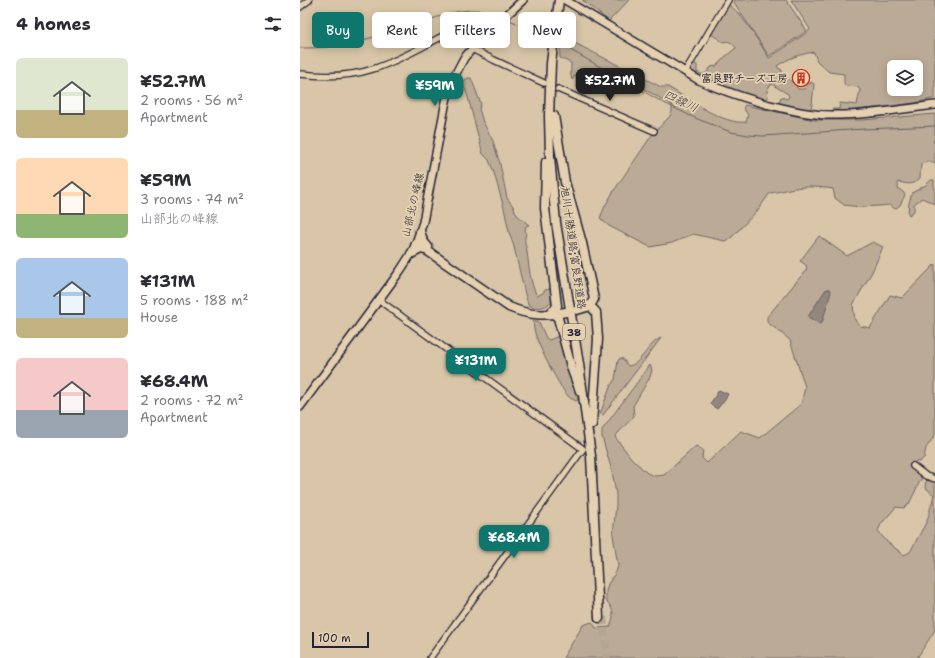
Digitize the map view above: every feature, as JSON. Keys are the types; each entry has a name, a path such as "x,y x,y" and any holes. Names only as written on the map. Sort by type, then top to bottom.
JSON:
{"highway":[{"name":"旭川十勝道路;富良野道路","path":"558,12 559,0"},
{"name":"旭川十勝道路;富良野道路","path":"561,12 563,0"},
{"name":"旭川十勝道路;富良野道路","path":"552,116 550,157 556,223 585,403 592,463 601,617 597,493 592,424 560,222 552,116 549,88 554,48"},
{"name":"38","path":"552,116 565,182 582,244 594,299 590,306 596,312 598,339 592,424"},
{"path":"552,116 546,161 545,208 556,306 552,313 558,318 572,370 585,403"},
{"path":"420,231 427,248"},
{"path":"417,242 427,248"},
{"name":"38","path":"427,248 509,307 524,313 541,315 566,310"},
{"path":"411,254 417,250 427,248"},
{"path":"577,308 590,306"}],"main road":[{"name":"山部北の峰線","path":"510,13 523,0"},
{"path":"563,0 685,72 711,86 739,96 809,114 837,116 935,105"},
{"name":"山部北の峰線","path":"300,406 400,271 417,242 423,222 448,93 458,67 472,49"}],"street":[{"path":"300,7 309,0"},
{"path":"685,72 728,0"},
{"path":"300,74 332,76 363,72 398,60 440,37"},
{"path":"472,49 544,83"},
{"path":"558,89 654,131"},
{"path":"379,300 583,449 430,658"},
{"path":"913,466 926,476 935,479"}],"shaded area":[{"path":"582,0 629,0 609,21"},
{"path":"786,0 807,31 769,56 733,1"},
{"path":"791,0 935,0 935,98 915,103 852,112 832,112 832,109 839,109 840,103 857,105 860,90 858,87 846,86 844,83 844,74 829,72 817,61 814,52 795,57 777,66 782,70 782,74 793,81 798,89 804,89 806,83 810,84 811,82 814,84 812,105 811,109 808,111 779,105 781,97 787,99 789,97 788,94 771,84 767,90 768,98 766,100 713,85 689,72 694,63 697,65 697,72 704,74 711,67 716,66 736,48 731,42 723,42 711,34 728,5 733,8 744,20 769,58 808,32 810,29"},
{"path":"576,44 661,87 668,87 706,110 737,122 746,122 748,115 743,108 745,105 814,120 863,120 935,114 935,138 933,141 935,144 935,164 929,161 921,164 920,178 915,182 908,184 898,182 898,188 905,195 900,205 895,209 890,205 860,207 844,205 835,198 833,189 819,187 792,188 770,193 757,211 732,237 725,241 693,234 672,243 650,247 609,226 600,218 615,189 652,135 670,116 672,112 672,105 630,81 617,84 608,95 604,93 598,84 583,94 582,89 588,73 581,75 577,74 572,80 571,63 560,58 561,48 576,48"},
{"path":"468,78 471,78 481,104 479,109 483,122 493,141 500,164 507,198 517,215 529,225 526,226 525,230 525,244 530,274 537,296 545,290 550,289 553,300 548,305 543,307 532,307 528,304 494,173 489,160 483,154 467,94 462,82"},
{"path":"931,180 934,180 935,204 922,198 914,204 914,211 909,215 909,203 912,193 926,185"},
{"path":"819,236 847,256 873,242 883,247 872,272 853,305 855,320 860,326 870,328 890,295 902,298 935,264 935,435 926,448 924,458 919,462 916,461 911,468 922,477 909,504 904,508 896,507 881,524 878,531 887,542 904,555 910,552 927,521 934,495 926,488 925,484 927,480 935,482 935,630 917,658 563,658 583,625 592,622 596,628 610,627 612,620 613,613 611,607 606,601 606,591 608,584 618,566 613,535 616,494 612,471 602,437 602,430 650,365 652,370 650,377 633,406 634,416 615,437 632,459 647,473 655,476 664,475 696,446 703,450 702,458 707,463 741,431 760,438 801,404 805,387 790,340 767,322 767,317 807,269 806,265 800,261"},
{"path":"826,289 829,289 831,292 822,323 820,324 808,317"},
{"path":"534,321 539,322 546,338 549,340 559,336 578,400 576,401 569,397 552,371 536,336"},
{"path":"661,338 603,415 600,414 611,385 615,379 618,361 620,358 623,359 628,366 633,365 641,358 652,344"},
{"path":"719,390 728,394 717,409 710,404"}],"waterway":[{"name":"四線川","path":"458,12 469,10 488,12"},
{"name":"四線川","path":"300,48 328,47 348,44 440,16"},
{"name":"四線川","path":"510,20 518,24"},
{"name":"四線川","path":"567,48 664,103 695,118 731,132 763,136 935,126"}],"tunnel":[{"path":"603,617 607,658"}],"place":[{"name":"富良野チーズ工房","path":"801,78"}]}
